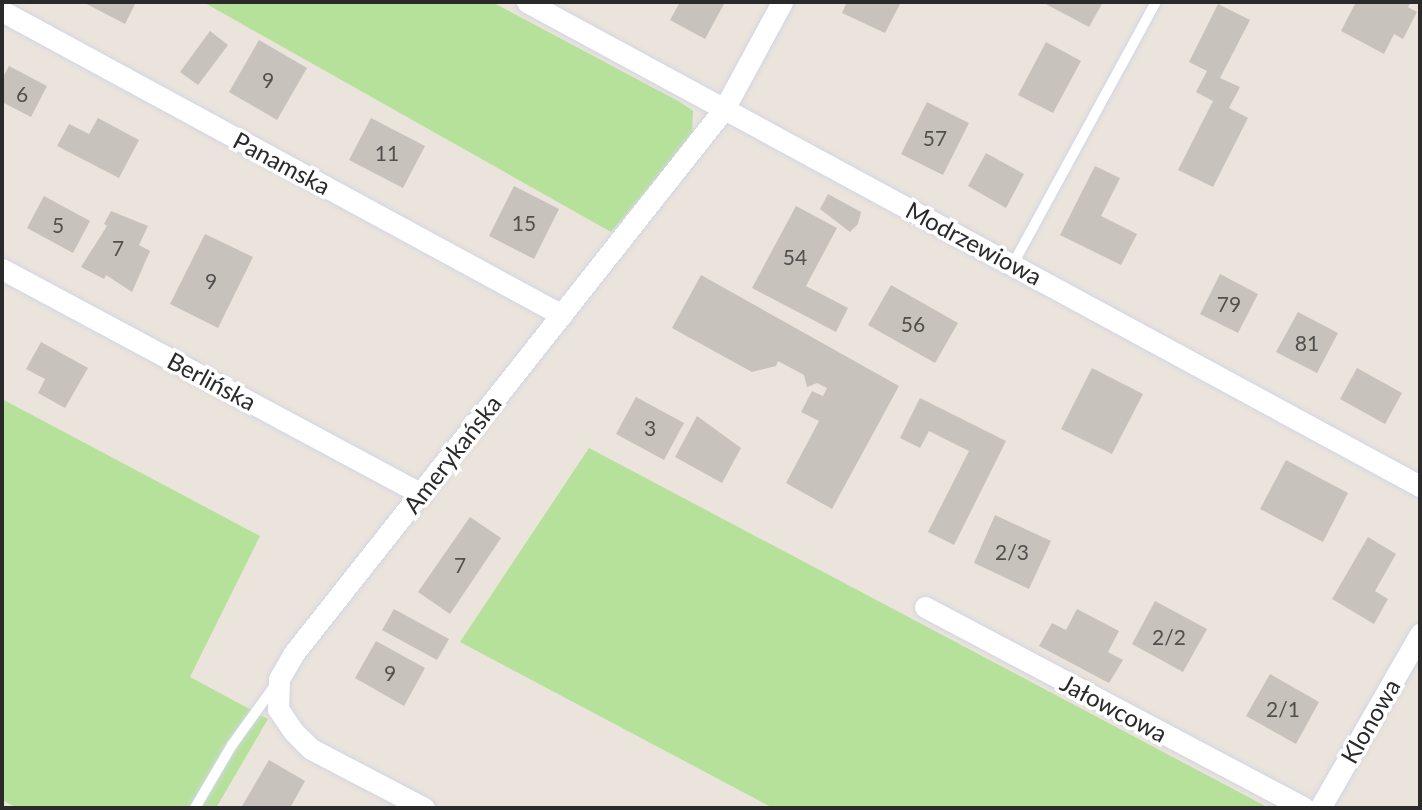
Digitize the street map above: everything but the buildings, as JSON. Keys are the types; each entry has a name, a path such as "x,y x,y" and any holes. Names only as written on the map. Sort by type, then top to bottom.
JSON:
{"street":[{"name":"Modrzewiowa","path":"527,2 1420,486"},
{"name":"Amerykańska","path":"279,679 293,653 724,109 782,2"},
{"name":"Panamska","path":"2,11 562,315"},
{"name":"Berlińska","path":"2,269 421,494"},
{"name":"Jałowcowa","path":"925,607 1304,808"},
{"name":"Klonowa","path":"1320,808 1420,634"},
{"path":"279,679 278,709 293,732 311,749 424,808"}],"lane":[{"path":"1013,264 1156,2"},
{"name":"Amerykańska","path":"195,808 232,746 279,679"}],"green space":[{"path":"203,2 492,2 680,102 693,111 692,138 611,232"},
{"path":"2,399 260,536 190,677 268,719 216,808 17,808 2,800"},
{"path":"589,448 1269,808 773,808 460,642"}]}
